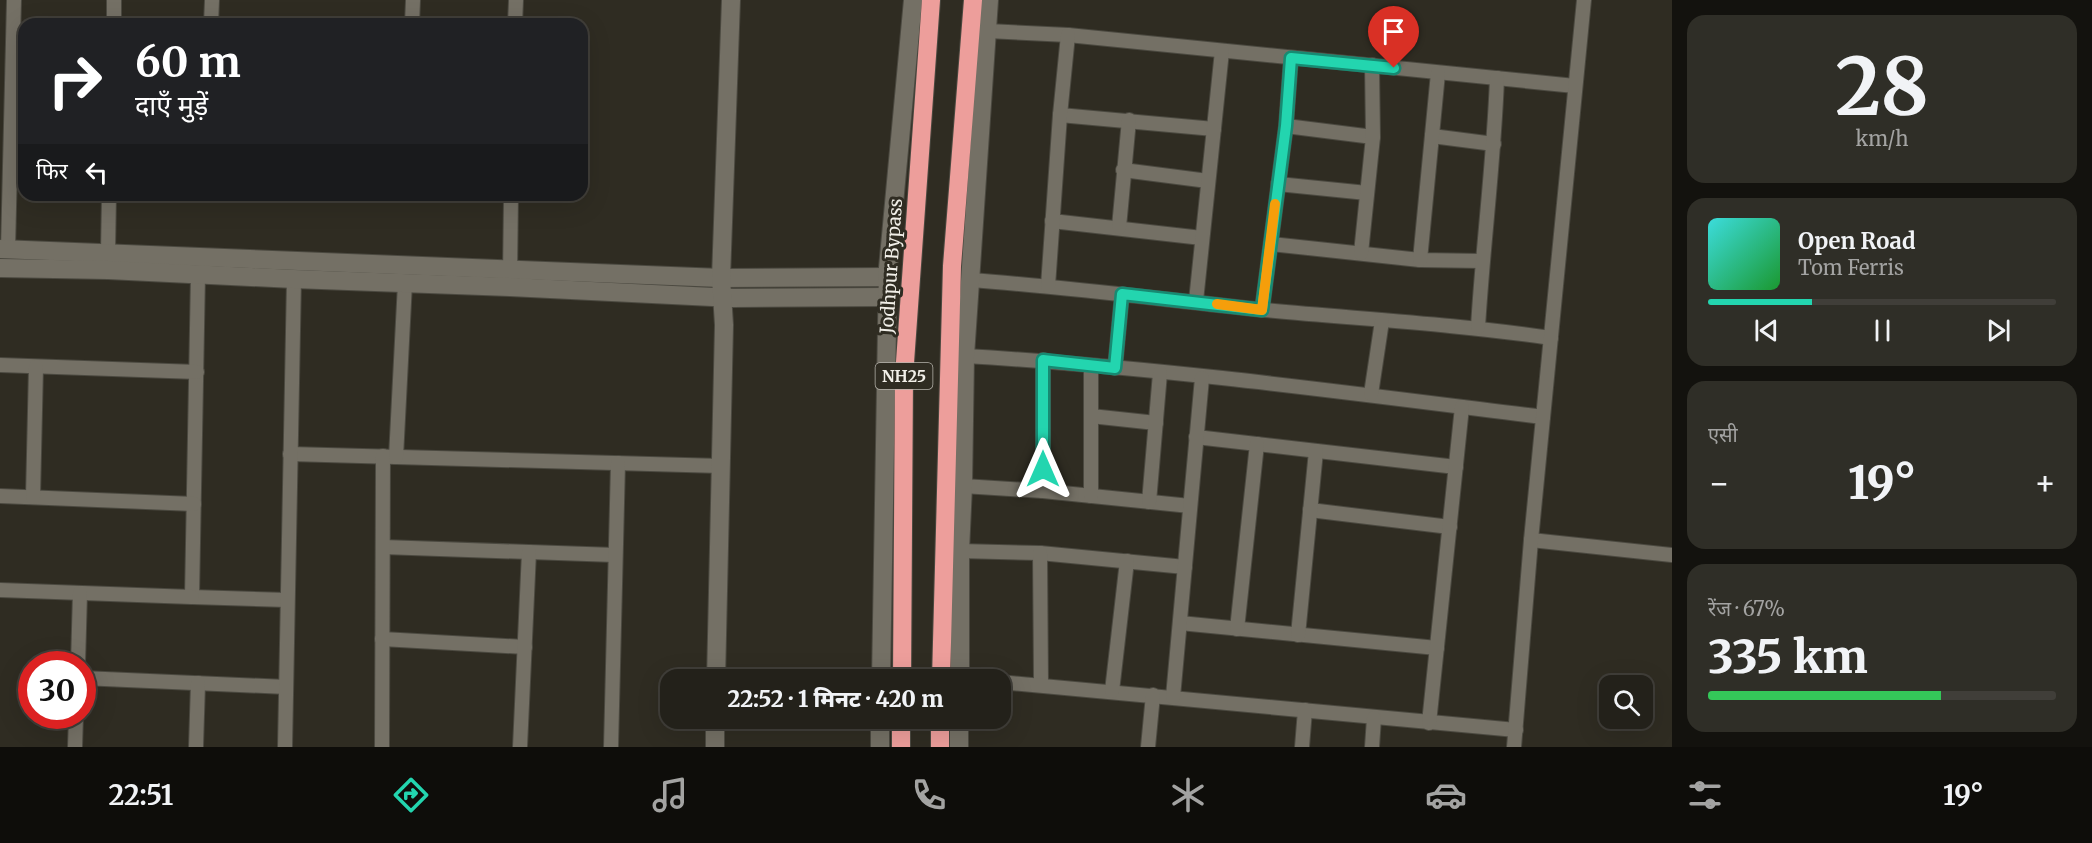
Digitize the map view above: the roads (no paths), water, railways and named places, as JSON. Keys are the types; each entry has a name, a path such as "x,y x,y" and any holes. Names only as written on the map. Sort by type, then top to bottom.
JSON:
{"highway":[{"name":"Jodhpur Bypass","path":"902,669 904,376 931,0"},
{"path":"941,669 950,308 973,0"},
{"path":"901,729 901,747"},
{"path":"940,729 940,747"}],"street":[{"path":"14,0 7,36 4,249 108,252 510,279 727,298 887,297"},
{"path":"114,0 114,18"},
{"path":"212,0 212,18"},
{"path":"412,18 413,0"},
{"path":"515,18 516,0"},
{"path":"724,669 730,0"},
{"path":"727,278 740,0"},
{"path":"880,669 887,297 913,0"},
{"path":"960,669 960,551 965,356 990,0"},
{"path":"1514,747 1531,540 1584,0"},
{"path":"988,31 1068,35 1575,86"},
{"path":"1048,286 1068,35"},
{"path":"1196,301 1222,51"},
{"path":"1262,310 1286,126 1291,58"},
{"path":"1361,253 1373,137 1372,66"},
{"path":"1420,260 1438,73"},
{"path":"1478,327 1494,144 1497,78"},
{"path":"1060,115 1214,129"},
{"path":"1119,227 1129,120"},
{"path":"1286,126 1373,137"},
{"path":"1432,136 1494,144"},
{"path":"1123,170 1208,181"},
{"path":"1278,184 1367,193"},
{"path":"108,252 110,201"},
{"path":"510,279 511,201"},
{"path":"1052,221 1202,238"},
{"path":"1271,244 1420,260 1482,261"},
{"path":"0,267 405,283 510,279 888,277"},
{"path":"192,597 198,274"},
{"path":"285,747 294,279"},
{"path":"970,280 1196,301 1262,310 1478,327 1551,338"},
{"path":"382,747 383,547 405,283"},
{"path":"1115,368 1122,294"},
{"path":"716,669 724,325 727,298"},
{"path":"1371,394 1382,321"},
{"path":"965,356 1043,360 1371,394 1543,417"},
{"path":"1043,360 1043,491"},
{"path":"0,365 197,372"},
{"path":"1091,366 1091,496"},
{"path":"33,497 36,367"},
{"path":"1149,502 1160,373"},
{"path":"1173,697 1202,378"},
{"path":"1429,723 1462,407"},
{"path":"1091,416 1156,423"},
{"path":"1196,437 1456,467"},
{"path":"1237,629 1257,444"},
{"path":"1298,635 1316,451"},
{"path":"290,454 721,466"},
{"path":"611,747 618,463"},
{"path":"963,486 1043,491 1190,506"},
{"path":"0,496 194,504"},
{"path":"1310,510 1450,527"},
{"path":"1531,540 1672,555"},
{"path":"383,547 615,555"},
{"path":"960,551 1040,553 1185,567"},
{"path":"520,747 529,552"},
{"path":"1040,553 1041,684"},
{"path":"1112,691 1126,561"},
{"path":"0,590 287,600"},
{"path":"78,651 80,593"},
{"path":"1179,623 1437,648"},
{"path":"382,639 525,647"},
{"path":"96,679 286,687"},
{"path":"196,747 198,683"},
{"path":"1011,683 1516,730"},
{"path":"1148,747 1153,695"},
{"path":"1302,747 1305,711"},
{"path":"1372,747 1374,718"},
{"path":"75,747 76,729"},
{"path":"715,729 715,747"},
{"path":"723,747 724,729"},
{"path":"880,729 880,747"},
{"path":"959,747 960,729"}]}
